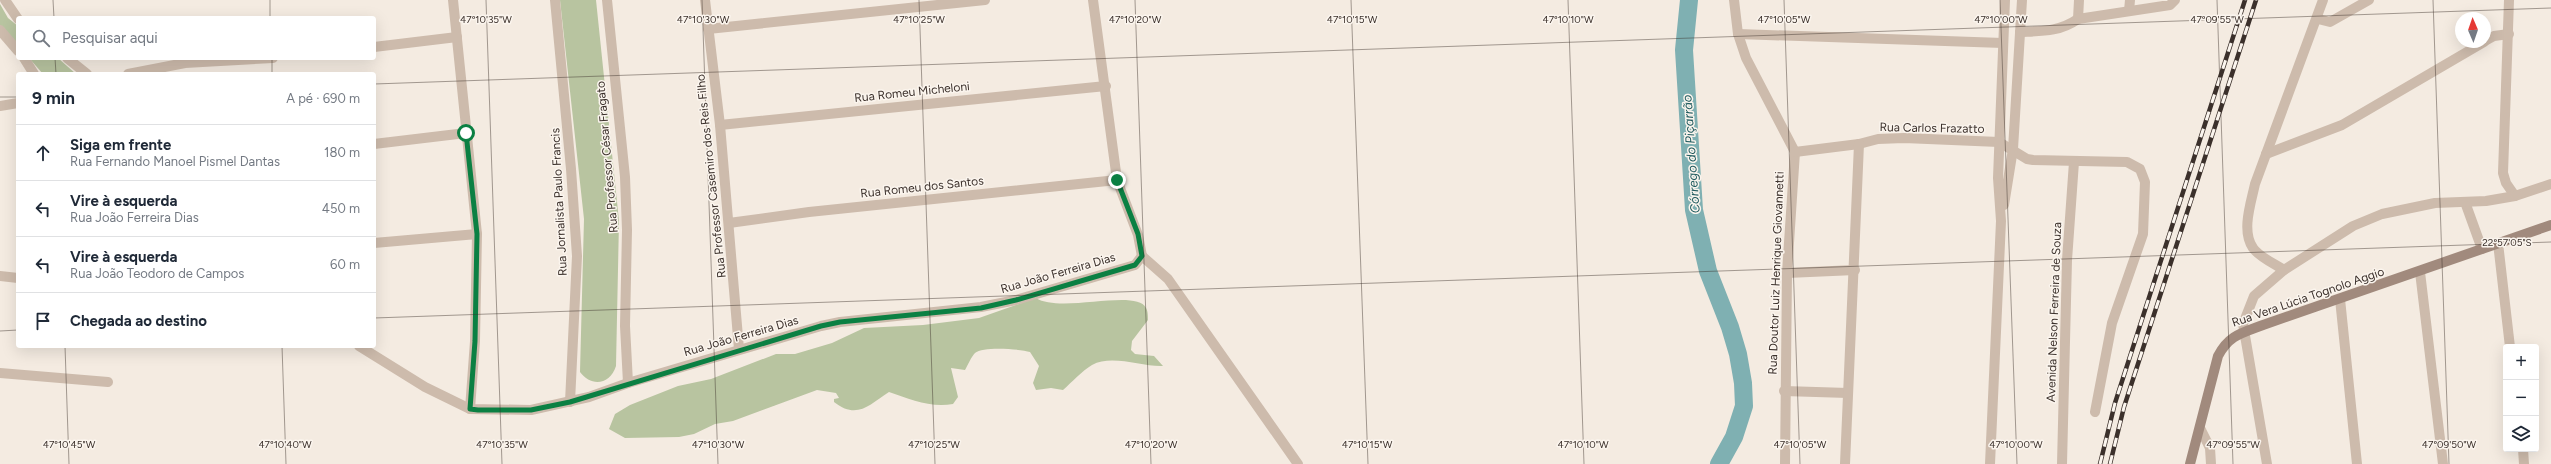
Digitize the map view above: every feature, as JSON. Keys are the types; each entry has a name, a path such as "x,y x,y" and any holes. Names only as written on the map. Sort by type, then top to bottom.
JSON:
{"street":[{"path":"5,0 16,16"},
{"path":"453,0 477,234 475,341 470,409"},
{"name":"Rua Jornalista Paulo Francis","path":"555,0 571,161 577,256 570,402"},
{"name":"Rua Professor César Fragato","path":"607,0 625,178 628,230 625,326 628,383"},
{"name":"Rua Professor Casemiro dos Reis Filho","path":"705,0 720,125 739,349"},
{"path":"708,29 985,0"},
{"path":"1093,0 1106,86 1117,180 1138,234 1142,256 1168,279 1298,464"},
{"path":"1734,0 1738,34 1759,86 1794,152"},
{"path":"1990,464 2001,221 1998,178 2005,0"},
{"path":"2001,221 2013,149 2022,0"},
{"path":"2078,19 2079,0"},
{"path":"2129,11 2130,0"},
{"path":"2284,270 2253,249 2248,236 2255,184 2318,19 2323,0"},
{"path":"2318,19 2330,22 2369,0"},
{"path":"2509,0 2503,173 2506,183 2515,196"},
{"path":"2020,32 2049,31 2065,28 2078,19 2172,3"},
{"path":"0,30 16,49"},
{"path":"1738,34 2004,43"},
{"path":"2491,38 2509,34"},
{"path":"376,47 457,37"},
{"path":"2266,154 2342,125 2474,48"},
{"path":"25,60 33,72"},
{"path":"70,60 84,72"},
{"path":"138,72 185,63 238,60"},
{"name":"Rua Romeu Micheloni","path":"720,125 1106,86"},
{"path":"0,106 16,103"},
{"path":"376,144 466,133"},
{"name":"Rua Carlos Frazatto","path":"1794,152 1859,144 1889,138 1999,142"},
{"path":"1999,142 2013,149 2021,156 2033,160 2127,162 2140,169 2145,182 2143,234 2112,323 2095,412"},
{"path":"1845,464 1855,270 1859,144"},
{"name":"Rua Doutor Luiz Henrique Giovannetti","path":"1785,464 1784,391 1787,273 1794,152"},
{"name":"Avenida Nelson Ferreira de Souza","path":"2062,464 2067,260 2074,162"},
{"name":"Rua Romeu dos Santos","path":"729,223 809,212 1117,180"},
{"path":"2267,464 2243,324 2254,296 2284,270 2354,226 2382,214 2435,203 2486,201 2515,196 2551,184"},
{"path":"2465,202 2482,249"},
{"name":"Rua Vera Lúcia Tognolo Aggio","path":"2190,464 2218,356 2225,344 2231,338 2244,332 2420,272 2551,225"},
{"path":"376,243 477,234"},
{"path":"2498,243 2510,344"},
{"name":"Rua João Ferreira Dias","path":"362,348 424,387 470,409 531,410 570,402 739,349 840,322 981,308 1016,300 1135,265 1142,256"},
{"path":"1787,273 1855,270"},
{"path":"2420,272 2443,464"},
{"path":"0,276 16,278"},
{"path":"2340,299 2357,464"},
{"path":"0,373 108,382"},
{"path":"1784,391 1848,393"},
{"path":"2200,428 2210,448 2212,464"},
{"path":"2523,452 2524,464"}],"green space":[{"path":"560,0 596,0 619,221 616,366 609,377 600,382 589,380 580,372 584,219"},
{"path":"0,4 8,18 16,24 16,44 0,25"},
{"path":"31,60 60,60 74,72 41,72"},
{"path":"1036,298 1047,302 1062,304 1113,300 1139,302 1147,309 1148,320 1132,341 1131,350 1135,354 1154,356 1163,366 1118,361 1100,362 1088,367 1063,390 1051,388 1036,390 1033,383 1039,366 1030,352 1010,349 986,349 975,353 965,370 951,368 958,397 953,404 928,404 889,392 863,409 849,410 834,402 834,399 839,398 836,393 817,390 733,421 715,424 694,434 679,437 625,438 609,429 615,414 630,405 678,386 711,379 776,354 795,354 832,343 864,328 923,325 979,318"}],"waterway":[{"name":"Córrego do Piçarrão","path":"1689,0 1684,50 1694,210 1708,271 1730,327 1738,354 1743,383 1744,406 1734,437 1719,464"}],"railway":[{"path":"2100,464 2115,403 2245,0"},
{"path":"2110,464 2124,407 2256,0"}],"route":[{"path":"466,133 477,234 475,341 470,409 478,410 531,410 570,402 739,349 821,326 840,322 981,308 1016,300 1135,265 1142,256 1138,234 1117,180"}]}
